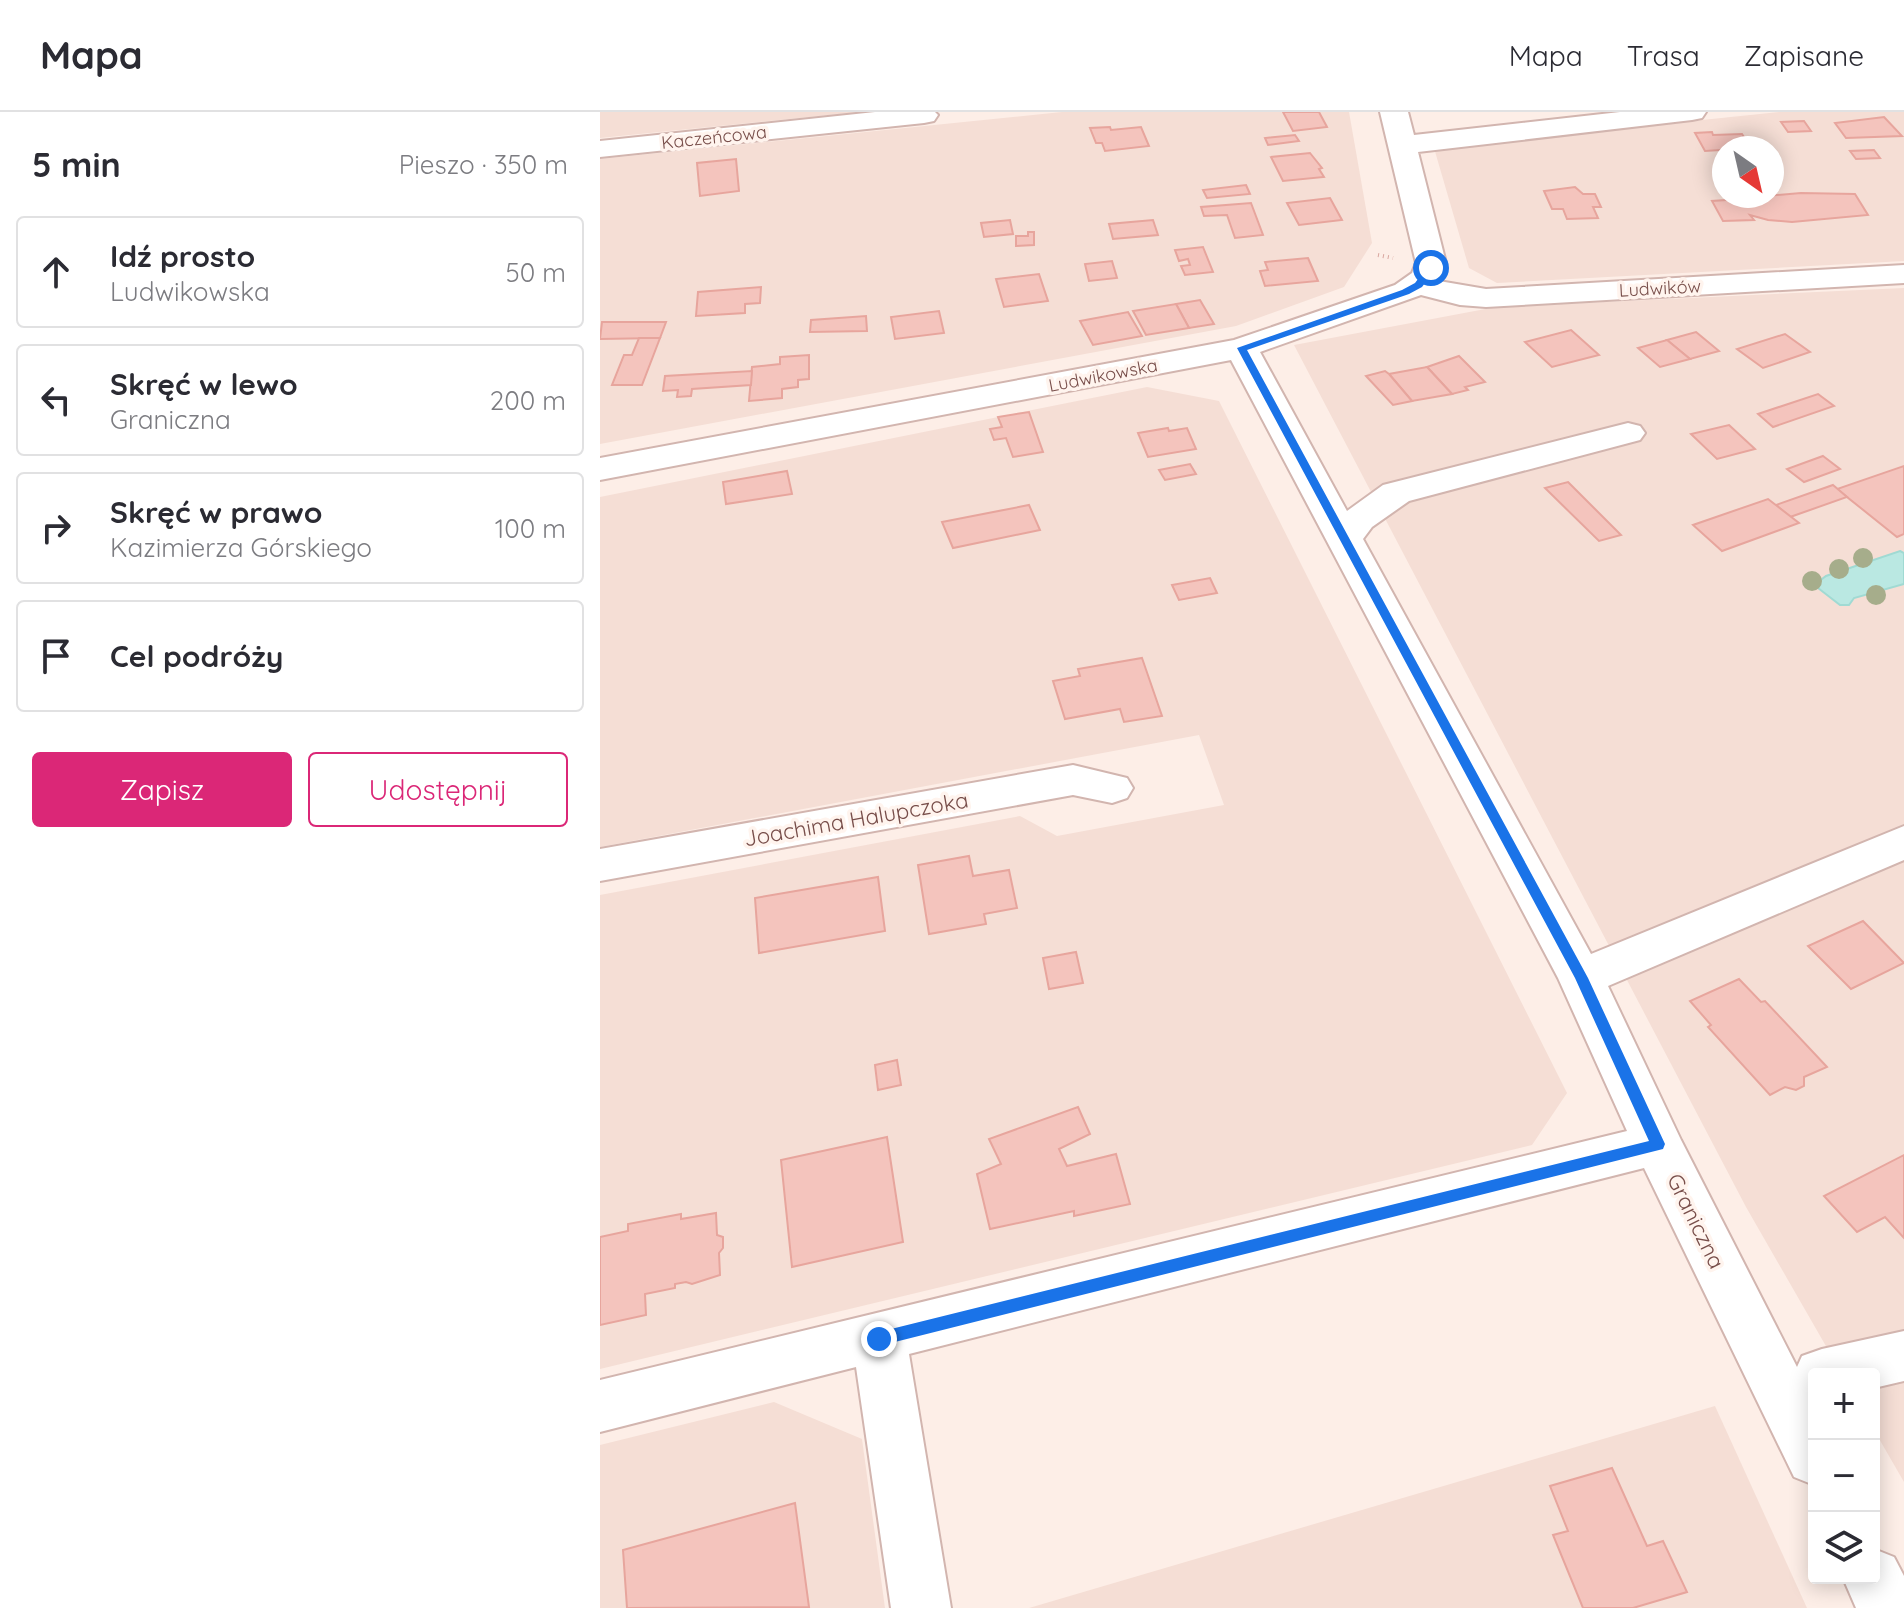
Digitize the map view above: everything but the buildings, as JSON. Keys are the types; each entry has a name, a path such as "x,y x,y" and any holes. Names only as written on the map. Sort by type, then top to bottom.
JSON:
{"street":[{"path":"1394,112 1431,257 1431,268 1418,285"},
{"path":"1402,145 1692,112"},
{"name":"Kaczeńcowa","path":"600,149 933,113"},
{"name":"Ludwików","path":"1418,285 1460,296 1486,298 1904,274"},
{"name":"Ludwikowska","path":"600,469 1241,348 1386,300 1418,285"},
{"name":"Graniczna","path":"1241,348 1581,978 1658,1144 1804,1377 1812,1440"},
{"path":"1318,491 1352,499 1396,493 1628,433"},
{"path":"1344,539 1359,519 1396,493"},
{"name":"Joachima Halupczoka","path":"600,865 1073,780 1112,788"},
{"path":"1581,978 1904,842"},
{"path":"600,1406 1658,1144"},
{"path":"879,1339 921,1608"},
{"path":"1804,1377 1904,1356"},
{"path":"1876,1584 1888,1608"}],"shaded area":[{"path":"600,112 859,112 600,138"},
{"path":"1062,112 1349,112 1372,243 1344,287 1236,326 600,444 600,159"},
{"path":"1779,112 1904,112 1904,261 1497,283 1469,268 1434,148"},
{"path":"1904,288 1904,1482 1880,1440 1880,1368 1839,1368 1746,1207 1294,345 1496,307"},
{"path":"1147,387 1219,401 1567,1093 1532,1145 600,1369 600,895 1020,816 1057,836 1224,805 1199,735 600,847 600,497"},
{"path":"774,1402 862,1439 885,1608 600,1608 600,1445"},
{"path":"1715,1406 1807,1608 1029,1608"}],"water":[{"path":"1900,551 1904,553 1904,584 1854,598 1849,605 1840,605 1818,588 1817,583 1826,576"}],"route":[{"path":"879,1339 1658,1144 1581,978 1241,348 1406,292 1418,285 1431,268"}]}
